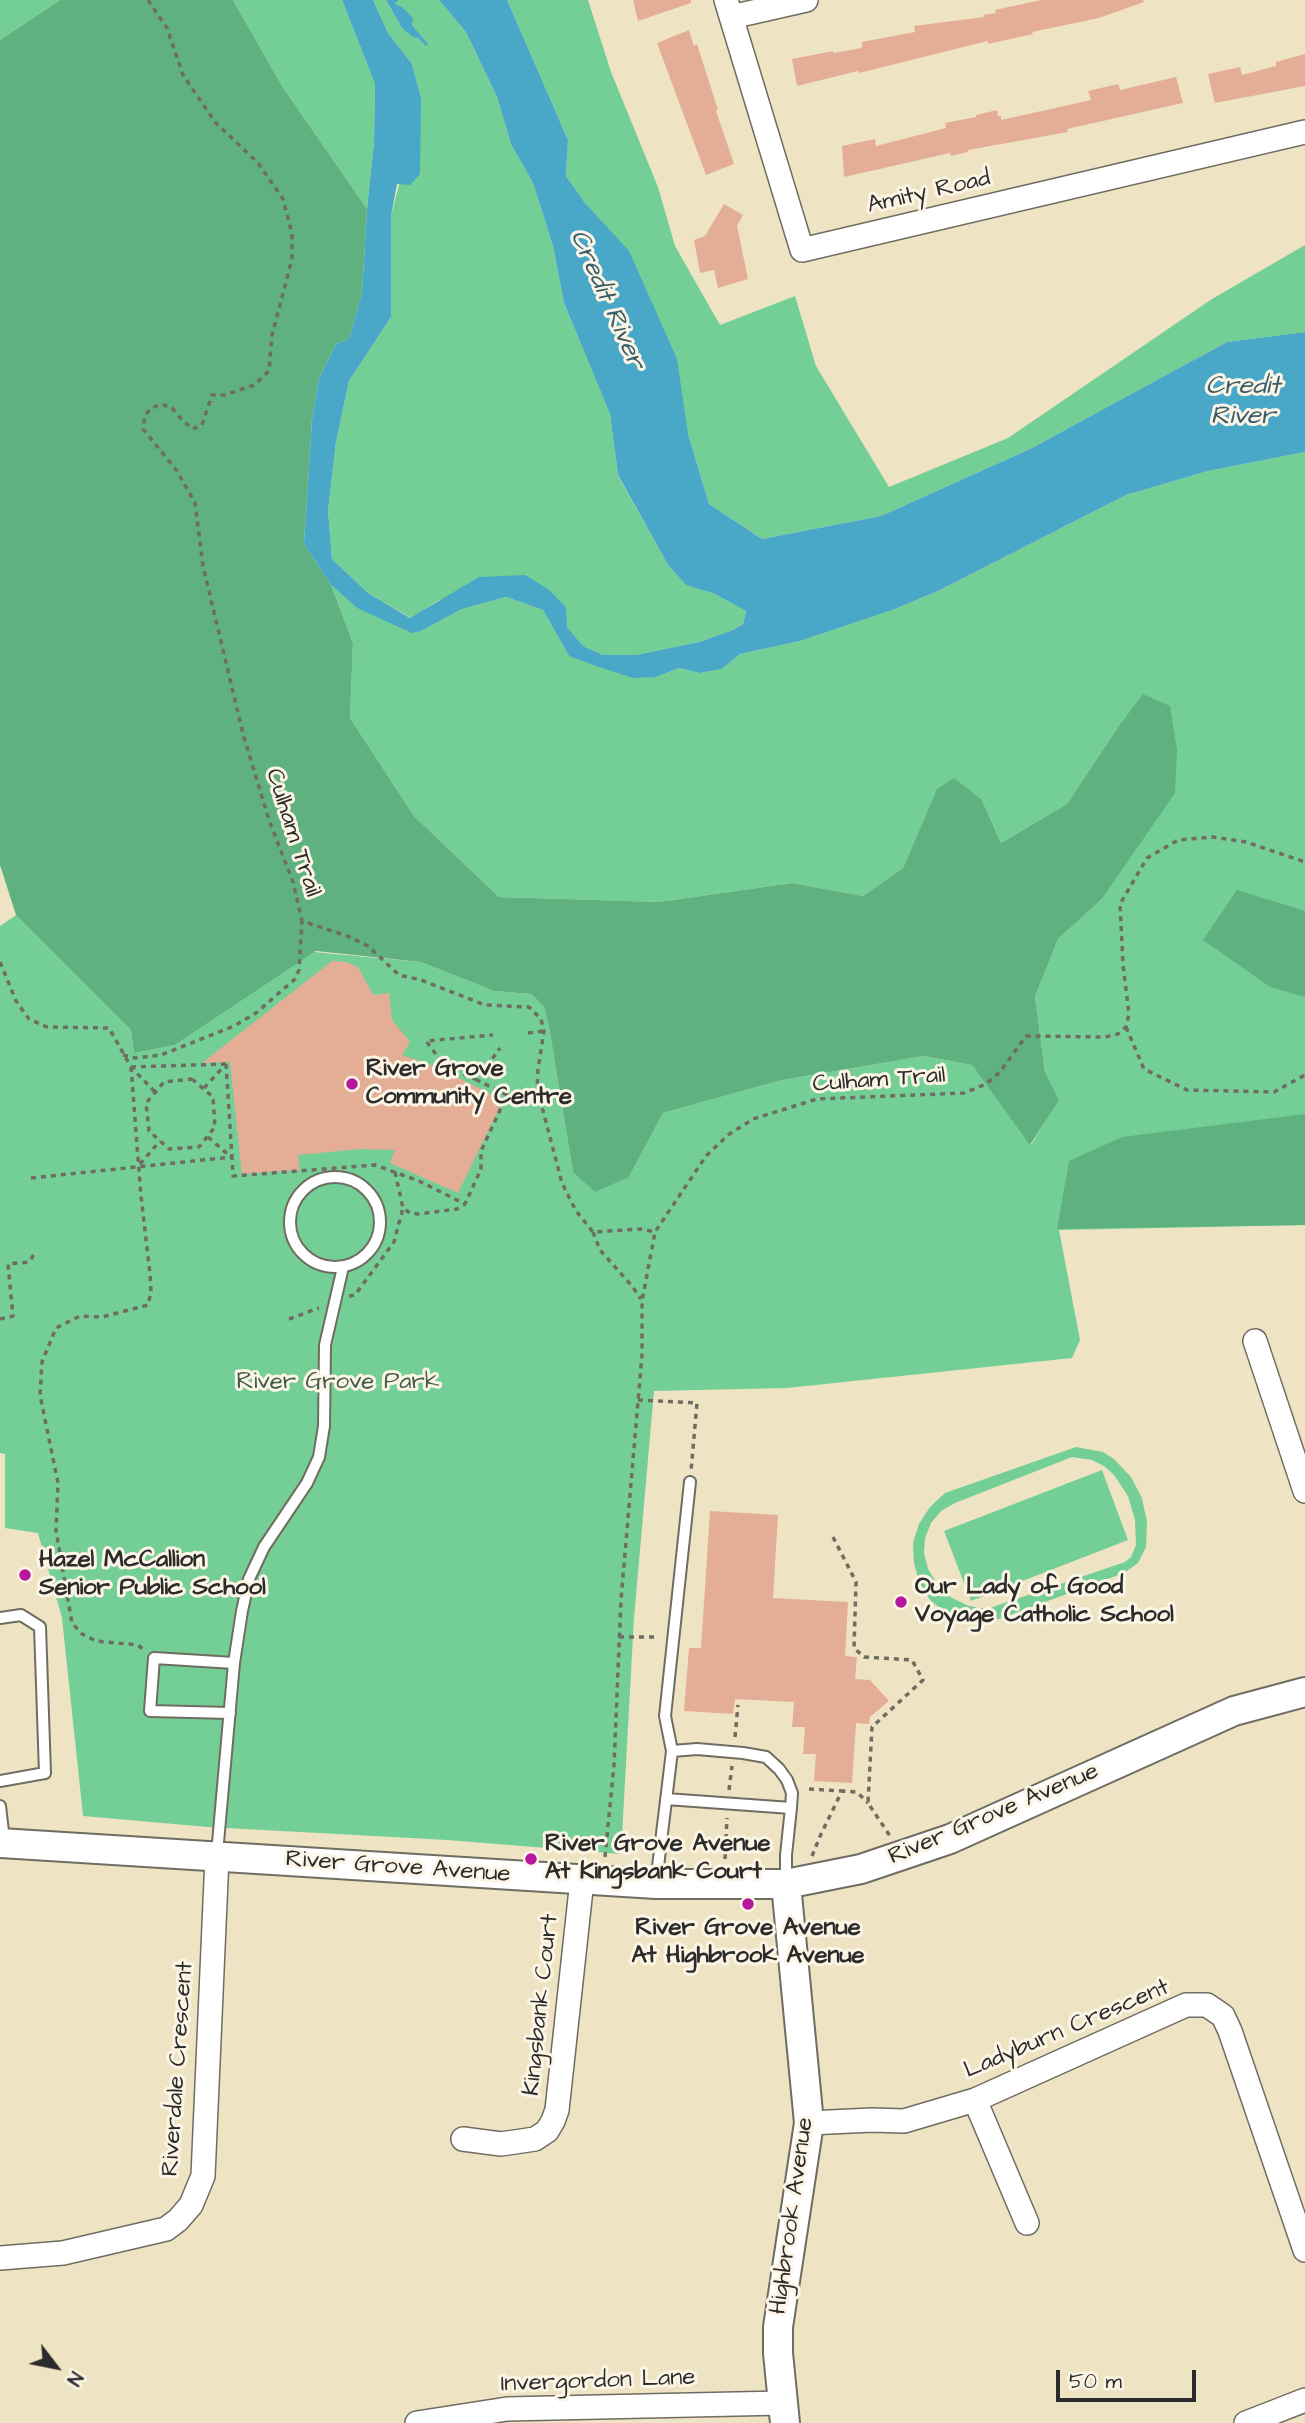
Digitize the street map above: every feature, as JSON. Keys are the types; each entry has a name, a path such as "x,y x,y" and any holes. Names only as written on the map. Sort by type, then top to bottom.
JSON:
{"street":[{"path":"728,8 806,0"},
{"name":"Amity Road","path":"728,8 803,250 1305,132"},
{"path":"1255,1341 1305,1491"},
{"name":"River Grove Avenue","path":"2,1843 656,1884 795,1882 861,1869 950,1839 1234,1711 1305,1692"},
{"name":"Riverdale Crescent","path":"0,2258 63,2253 166,2229 191,2205 203,2176 217,1857"},
{"name":"Kingsbank Court","path":"463,2139 501,2144 535,2139 547,2130 553,2121 557,2110 582,1880"},
{"name":"Highbrook Avenue","path":"783,2413 778,2327 809,2123 795,1882"},
{"name":"Ladyburn Crescent","path":"809,2123 904,2121 975,2100 1186,2005 1207,2005 1223,2016 1230,2031 1305,2250"},
{"path":"975,2100 1027,2223"},
{"path":"1246,2423 1305,2400"},
{"name":"Invergordon Lane","path":"416,2423 507,2409 551,2415 783,2413"}],"lane":[{"path":"332,1176 354,1180 368,1190 376,1201 381,1227 364,1258 342,1267 330,1268 307,1258 296,1244 290,1230 296,1199 311,1183 332,1176"},
{"path":"217,1857 234,1662 249,1579 264,1547 307,1483 319,1457 324,1426 325,1345 342,1267"},
{"path":"656,1884 672,1751 665,1716 690,1482"},
{"path":"0,1618 21,1615 40,1628 45,1773 0,1781"},
{"path":"230,1713 150,1712 154,1658 234,1662"},
{"path":"672,1751 697,1749 766,1757 779,1769 792,1793 786,1855 795,1882"},
{"path":"666,1799 791,1808"},
{"path":"0,1807 2,1843"}],"path":[{"name":"Culham Trail","path":"148,0 167,28 183,75 202,104 215,122 258,163 283,199 292,234 292,259 272,335 269,371 254,385 225,395 212,396 202,425 193,429 172,408 161,404 150,409 145,416 144,429 177,471 195,503 203,566 243,734 269,820 293,882 302,921 348,936 368,946 399,975 421,980 485,1005 529,1007 541,1019 544,1031"},
{"path":"1305,862 1246,842 1213,837 1178,840 1147,858 1120,904 1129,1014 1126,1027 1144,1069 1187,1090 1274,1092 1305,1075"},
{"path":"123,1055 135,1058 161,1055 234,1026 256,1013 295,979 299,970 302,921"},
{"path":"0,962 16,1001 29,1019 47,1027 109,1028 131,1067 155,1092"},
{"name":"Culham Trail","path":"655,1232 706,1156 727,1135 753,1119 817,1099 964,1093 986,1084 1000,1072 1026,1036 1105,1037 1118,1034 1126,1027"},
{"path":"528,1033 544,1031 537,1088 562,1183 576,1211 593,1232 600,1250 642,1301"},
{"path":"395,1172 403,1208 410,1213 457,1209 465,1204 481,1169 481,1151 507,1095 444,1065 426,1041 494,1035"},
{"path":"477,1080 500,1048"},
{"path":"131,1067 226,1064"},
{"path":"226,1064 233,1176 375,1165 419,1181 465,1204"},
{"path":"204,1088 226,1064"},
{"path":"131,1067 150,1274 151,1292 148,1305 102,1317 80,1316 57,1328 42,1362 40,1395 58,1483 56,1531 72,1623 82,1634 96,1641 138,1645 154,1658"},
{"path":"192,1079 204,1088 213,1097 215,1127 199,1147 169,1149 149,1131 146,1103 164,1082 192,1079"},
{"path":"208,1138 232,1157"},
{"path":"138,1166 160,1141"},
{"path":"31,1178 232,1157"},
{"path":"582,1880 604,1862 614,1765 619,1637 642,1355 642,1301 655,1232 641,1229 593,1232"},
{"path":"0,1319 13,1316 8,1264 29,1262 34,1253"},
{"path":"638,1400 697,1403 690,1482"},
{"path":"833,1537 856,1582 854,1648 864,1657 912,1660 923,1681 872,1727 868,1803"},
{"path":"619,1637 673,1637"},
{"path":"725,1859 738,1705"},
{"path":"809,1789 857,1791 902,1855"},
{"path":"795,1882 842,1791"}],"green space":[{"path":"0,0 60,0 0,40"},
{"path":"60,0 233,0 282,86 367,209 362,293 349,339 336,344 319,378 312,419 304,544 331,585 353,643 350,718 414,816 499,897 659,902 792,883 863,896 903,868 937,789 954,778 982,800 1001,843 1067,804 1143,694 1170,706 1177,750 1175,793 1101,900 1058,939 1035,997 1045,1072 1059,1100 1030,1145 972,1065 924,1056 782,1080 663,1113 629,1177 595,1192 573,1172 549,1027 544,1006 531,994 494,991 421,962 316,951 175,1045 134,1053 131,1030 16,915 0,865 0,40"},
{"path":"233,0 342,0 375,84 374,142 367,209 282,86"},
{"path":"373,0 386,0 402,28 427,44 395,4 399,0 439,0 466,32 497,97 511,144 533,183 553,246 564,303 610,414 618,476 668,565 686,585 715,594 746,611 743,624 733,630 699,642 636,655 603,655 583,646 567,627 548,589 439,600 411,618 368,593 332,559 328,510 336,442 349,381 391,317 391,216 421,98 412,64 388,33"},
{"path":"507,0 588,0 611,72 658,187 675,246 720,325 795,296 816,366 889,487 1008,438 1212,299 1305,245 1305,332 1227,342 1030,449 881,516 762,539 709,504 688,434 585,203 566,176 568,140"},
{"name":"River Grove Park","path":"1305,452 1305,1225 1059,1230 1080,1340 1072,1358 787,1388 654,1391 634,1618 621,1854 447,1840 208,1827 83,1816 62,1618 38,1533 5,1528 5,1454 0,1453 0,926 16,915 131,1030 134,1053 175,1045 314,952 421,962 494,991 531,994 544,1005 573,1172 629,1177 663,1113 782,1080 924,1056 972,1065 1031,1145 1058,1100 1045,1072 1035,997 1058,939 1101,900 1143,695 1118,727 1067,804 1001,843 982,800 937,790 903,868 863,896 792,883 659,902 499,897 414,816 350,718 353,643 331,585 357,608 421,631 462,609 506,597 543,610 569,656 656,677 679,668 699,673 722,669 740,654 800,641 895,609 940,590 1126,495 1208,471"},
{"path":"1237,890 1305,911 1305,997 1270,987 1203,940"},
{"path":"1305,1114 1305,1225 1057,1229 1069,1161 1122,1137"},
{"path":"1076,1447 1103,1452 1114,1459 1131,1477 1142,1498 1147,1522 1146,1547 1138,1563 1124,1573 988,1623 966,1622 947,1614 930,1600 919,1582 914,1563 913,1543 919,1524 930,1507 945,1493","holes":["1072,1457 1092,1460 1114,1475 1128,1496 1135,1520 1136,1545 1131,1557 1125,1562 987,1609 969,1606 952,1598 938,1585 928,1569 924,1553 925,1538 931,1523 941,1511"]},
{"path":"1102,1470 1128,1540 971,1601 944,1531"}],"water":[{"name":"Credit River","path":"342,0 373,0 388,33 412,64 421,98 420,174 410,185 397,184 391,216 391,317 349,381 336,442 328,510 332,559 368,593 410,618 479,577 525,575 548,589 566,607 567,627 583,646 603,655 636,655 699,642 733,630 743,624 746,611 715,594 686,585 668,565 618,475 610,414 564,303 553,246 533,183 511,144 497,97 466,32 439,0 507,0 568,140 566,176 585,203 629,251 677,359 688,434 709,504 762,539 881,516 1030,449 1227,342 1305,332 1305,452 1208,471 1126,495 940,590 895,609 800,641 740,654 722,669 699,673 679,668 656,677 633,678 569,656 543,610 506,597 462,609 412,633 357,608 331,585 304,544 312,419 319,378 336,344 349,339 362,293 374,142 375,84"},
{"path":"386,0 399,0 395,4 413,18 412,25 428,44 426,46 402,28"}],"building":[{"path":"633,0 691,0 691,3 638,21"},
{"path":"1041,0 1144,2 1099,18 1032,32 1033,34 988,44 988,41 797,86 792,59 862,48 862,42 915,32 914,26 984,17 983,15 996,13 995,10"},
{"path":"689,30 694,46 697,44 734,164 706,175 657,43"},
{"path":"1305,54 1305,86 1215,103 1208,74 1240,67 1242,75 1276,66 1276,62"},
{"path":"1176,77 1183,103 1067,129 1068,132 968,150 951,156 950,153 844,177 842,146 875,139 876,146 946,128 945,123 997,110 1001,120 1091,100 1088,91 1118,84 1120,90"},
{"path":"724,204 743,215 737,226 748,279 718,288 714,270 700,273 694,240 705,236"},
{"name":"River Grove Community Centre","path":"332,961 347,962 358,967 373,995 389,993 392,1020 410,1042 402,1055 439,1068 503,1100 458,1193 390,1163 395,1150 361,1149 298,1155 300,1170 242,1174 230,1062 202,1063"},
{"path":"710,1511 778,1515 773,1598 848,1602 845,1656 857,1657 855,1679 870,1680 889,1701 870,1717 869,1724 856,1723 852,1783 814,1781 816,1754 803,1754 805,1727 792,1727 794,1702 735,1699 733,1714 684,1711 689,1648 701,1648"}],"place":[{"name":"River Grove Community Centre","path":"352,1084"},
{"name":"Hazel McCallion Senior Public School","path":"25,1575"},
{"name":"Our Lady of Good Voyage Catholic School","path":"901,1602"},
{"name":"River Grove Avenue At Kingsbank Court","path":"531,1859"},
{"name":"River Grove Avenue At Highbrook Avenue","path":"748,1904"}]}
